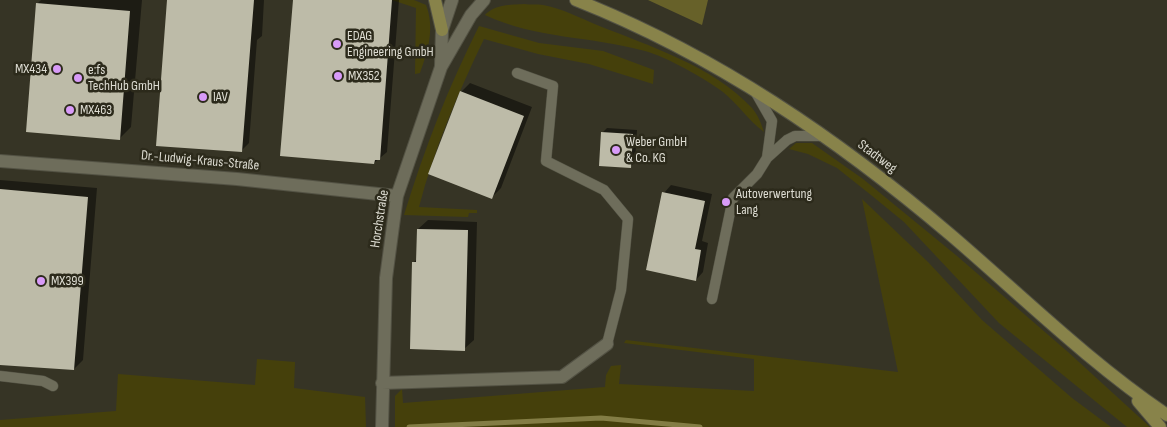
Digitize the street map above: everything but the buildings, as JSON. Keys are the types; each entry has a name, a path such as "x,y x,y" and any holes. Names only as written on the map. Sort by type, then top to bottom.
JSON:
{"main road":[{"path":"435,0 442,30"},
{"name":"Stadtweg","path":"576,0 665,38 752,87 824,136 887,182 944,229 1127,388 1167,415"},
{"name":"Stadtweg","path":"1127,388 1160,427"}],"street":[{"name":"Horchstraße","path":"441,67 442,30 452,0"},
{"name":"Horchstraße","path":"382,427 386,278 397,196 441,67 471,15 484,0"},
{"name":"Dr.-Ludwig-Kraus-Straße","path":"0,160 237,179 397,196"},
{"path":"382,383 562,377 607,344"}],"lane":[{"path":"517,73 553,86 546,161 604,190 628,219 621,290 607,344"},
{"path":"752,87 772,121 768,158"},
{"path":"712,299 734,198 780,146 795,136 824,136"},
{"path":"0,376 42,381 53,386"}],"shaded area":[{"path":"392,0 414,0 426,5 429,14 430,31 428,48 420,73 415,74 416,8"},
{"path":"648,0 708,0 702,25"},
{"path":"524,4 550,6 564,11 659,49 700,69 719,80 752,108 764,132 723,92 696,74 664,58 625,46 524,29 485,15 498,7"},
{"path":"479,26 539,43 603,51 654,70 653,84 589,64 538,54 484,39 447,122 419,207 477,210 477,213 469,213 468,217 404,215 438,118"},
{"path":"796,143 812,143 863,179 957,256 1068,352 1150,427 1127,427 999,323 904,222 837,168 808,154 789,149"},
{"path":"862,199 928,262 982,320 1072,398 1111,427 395,427 395,396 402,389 403,403 605,387 606,375 611,366 621,365 619,384 754,391 754,359 624,343 626,340 898,372"},
{"path":"257,359 295,362 294,388 365,397 366,427 0,427 0,420 116,411 118,374 255,385"}],"waterway":[{"path":"409,427 601,418 700,427"}],"place":[{"name":"EDAG Engineering GmbH","path":"337,44"},
{"name":"MX434","path":"57,69"},
{"name":"MX352","path":"338,76"},
{"name":"e:fs TechHub GmbH","path":"78,78"},
{"name":"IAV","path":"203,97"},
{"name":"MX463","path":"70,110"},
{"name":"Weber GmbH & Co. KG","path":"616,150"},
{"name":"Autoverwertung Lang","path":"726,202"},
{"name":"MX399","path":"41,281"}]}
